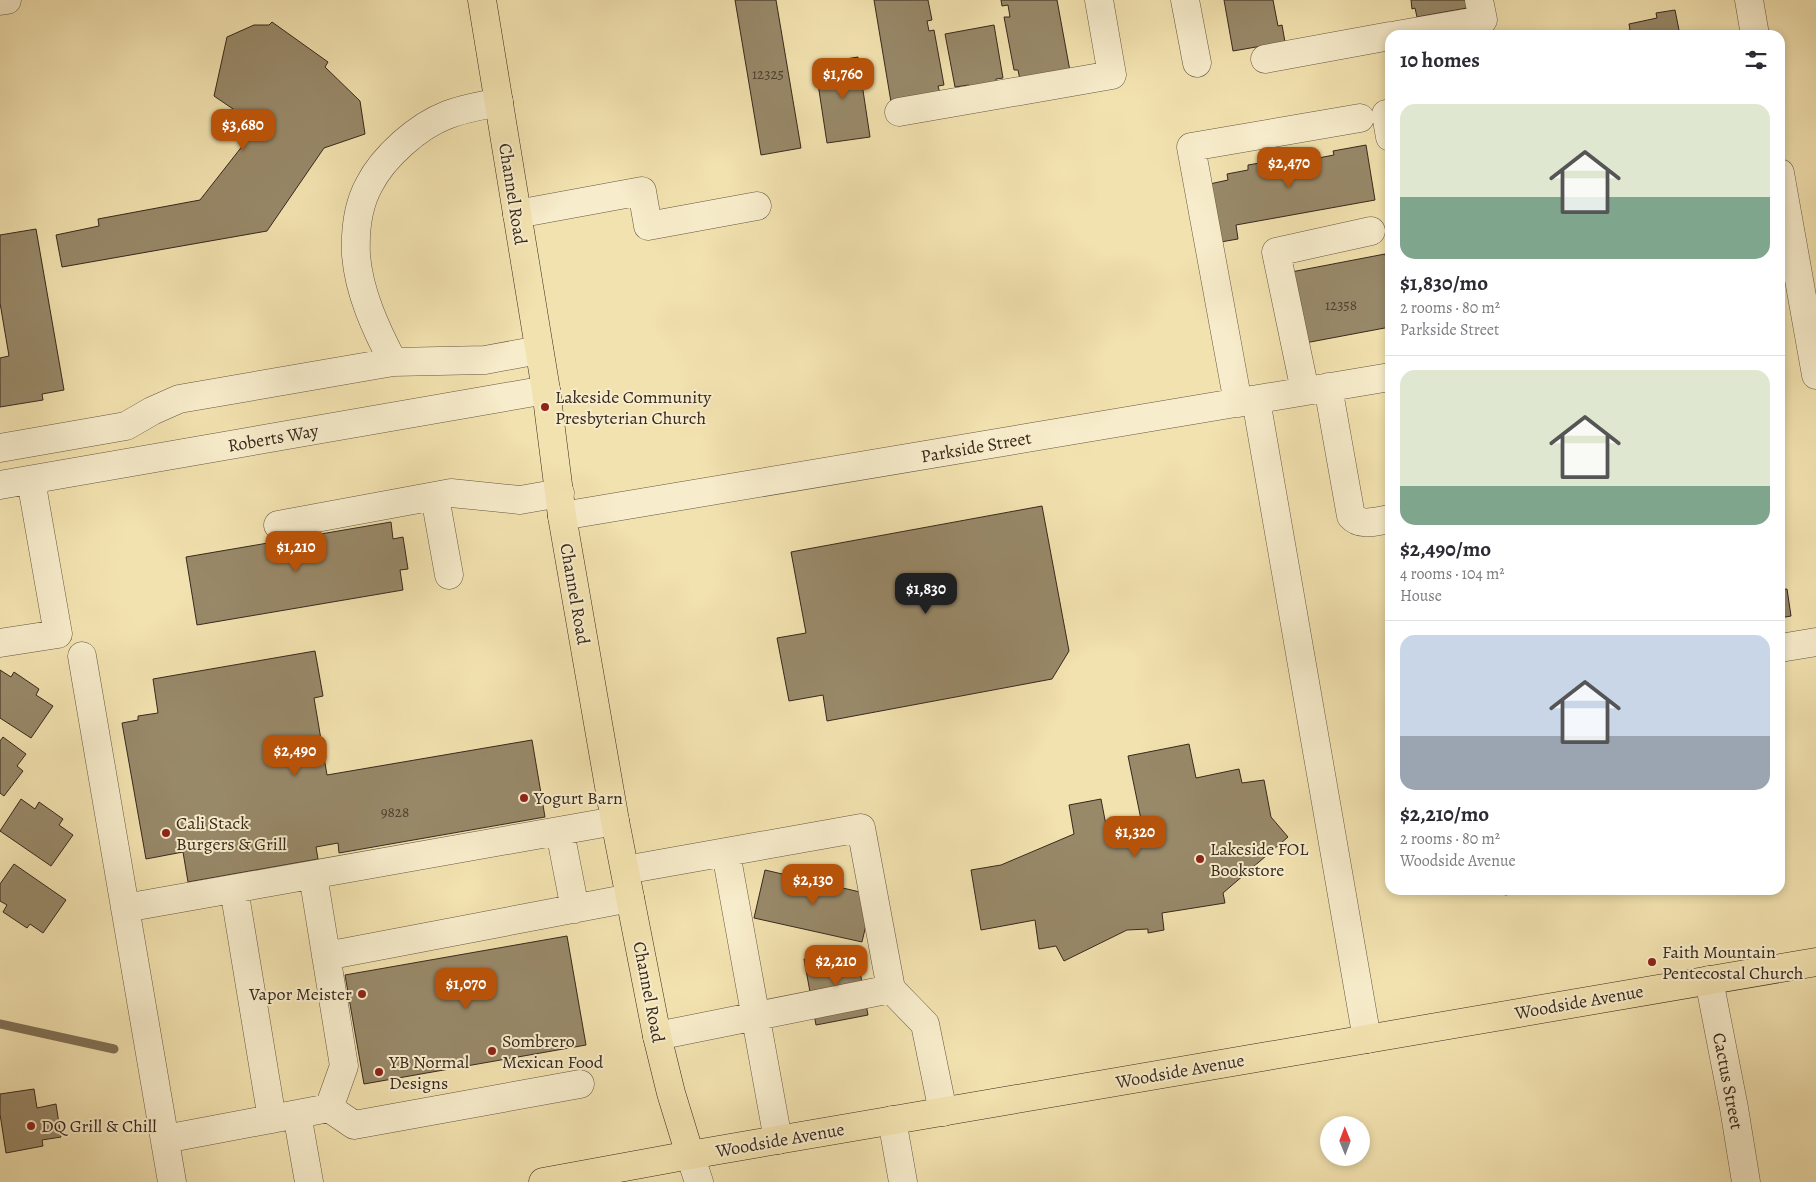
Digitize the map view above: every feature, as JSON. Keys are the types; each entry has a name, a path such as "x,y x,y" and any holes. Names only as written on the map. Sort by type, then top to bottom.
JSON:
{"main road":[{"name":"Channel Road","path":"482,0 546,390 561,504 615,820 657,1036 671,1093 690,1155"},
{"name":"Woodside Avenue","path":"543,1182 892,1120 1816,962"}],"street":[{"path":"0,1 7,0"},
{"path":"899,112 1112,75 1099,0"},
{"path":"1185,0 1197,63"},
{"path":"1425,30 1482,20 1479,0"},
{"path":"1749,0 1755,30"},
{"path":"1264,59 1385,37"},
{"path":"392,362 374,324 361,283 356,256 356,230 362,203 369,184 388,158 418,130 445,115 467,108 499,102"},
{"path":"1360,118 1191,147 1247,401 1367,1039"},
{"path":"517,214 642,191 648,226 757,206"},
{"path":"1785,207 1800,305 1816,375"},
{"path":"1371,231 1276,252 1351,516 1356,521 1363,523 1385,521"},
{"path":"0,448 126,426 152,411 179,399 392,362 485,360 539,350"},
{"name":"Parkside Street","path":"278,525 451,494 561,504 1247,401 1385,377"},
{"name":"Roberts Way","path":"0,485 546,390"},
{"path":"0,643 58,634 31,480"},
{"path":"435,497 449,575"},
{"path":"1785,647 1816,642"},
{"path":"82,656 172,1182"},
{"path":"125,908 560,832 615,820"},
{"path":"625,870 861,828 891,990 925,1024 943,1112"},
{"path":"560,832 575,909"},
{"path":"726,853 778,1140"},
{"path":"313,875 344,1066 329,1108"},
{"path":"234,889 284,1116 309,1182"},
{"path":"326,956 630,898"},
{"name":"Cactus Street","path":"1709,980 1734,1108 1746,1182"},
{"path":"657,1036 891,990"},
{"path":"165,1139 329,1108 354,1125 580,1084"},
{"path":"892,1120 903,1182"},
{"name":"Channel Road","path":"690,1155 699,1182"}],"building":[{"path":"735,0 776,0 801,148 761,155"},
{"path":"874,0 928,0 932,20 927,21 929,31 934,30 944,85 938,86 940,93 891,102"},
{"path":"1001,0 1057,0 1070,71 1020,80 1018,70 1014,70 1004,17 1010,17 1008,5 1002,6"},
{"path":"1224,0 1273,0 1278,26 1282,25 1285,42 1233,51"},
{"path":"1411,0 1466,0 1467,8 1417,17 1415,8 1412,9"},
{"path":"1675,10 1679,30 1630,30 1629,24 1657,18 1656,13"},
{"path":"272,22 328,62 325,67 360,101 365,134 324,148 267,231 62,267 56,235 99,226 98,219 200,200 258,126 214,96 227,37 254,25 269,25"},
{"path":"994,25 1003,78 996,79 996,83 970,88 969,85 955,87 945,34"},
{"path":"858,57 870,137 827,143 815,64"},
{"path":"1366,145 1375,200 1236,225 1238,239 1215,243 1205,185 1228,180 1227,174 1248,170 1248,165 1312,154 1313,159 1334,155 1333,151"},
{"path":"36,229 64,390 42,394 43,400 0,407 0,358 9,356 0,303 0,235"},
{"path":"1385,254 1385,328 1305,343 1286,273"},
{"path":"1042,506 1069,651 1052,679 827,721 823,695 789,701 777,638 806,633 791,552"},
{"path":"391,522 393,539 403,537 408,569 400,570 403,590 197,625 186,557"},
{"path":"1785,589 1787,589 1791,616 1785,617"},
{"path":"315,651 323,696 314,698 327,775 532,740 545,817 339,853 338,843 316,847 318,859 188,882 183,852 146,859 122,723 138,720 138,716 158,713 153,679"},
{"path":"0,670 11,677 14,672 39,689 36,695 53,706 31,738 0,718"},
{"path":"3,737 26,754 17,766 23,771 4,796 0,793 0,741"},
{"path":"1189,744 1196,778 1239,769 1242,783 1264,780 1271,817 1288,837 1223,893 1225,903 1162,913 1164,930 1148,933 1148,929 1127,930 1064,961 1056,946 1039,949 1035,920 981,930 971,870 1001,865 1074,834 1069,805 1101,799 1109,841 1144,834 1128,756"},
{"path":"21,799 35,809 39,802 63,819 59,825 73,835 51,866 0,831"},
{"path":"14,864 66,900 43,933 30,924 27,928 3,912 7,905 0,901 0,884"},
{"path":"765,870 873,895 862,942 754,918"},
{"path":"567,936 586,1045 364,1084 345,975"},
{"path":"856,950 868,1015 816,1025 804,959"},
{"name":"DQ Grill & Chill","path":"34,1089 37,1108 56,1104 61,1137 42,1140 43,1146 6,1153 0,1114 0,1094"}],"waterway":[{"path":"0,1024 114,1049"}],"place":[{"name":"Lakeside Community Presbyterian Church","path":"545,407"},
{"name":"Yogurt Barn","path":"524,798"},
{"name":"Cali Stack Burgers & Grill","path":"166,833"},
{"name":"Lakeside FOL Bookstore","path":"1200,859"},
{"name":"Faith Mountain Pentecostal Church","path":"1652,962"},
{"name":"Vapor Meister","path":"362,994"},
{"name":"Sombrero Mexican Food","path":"492,1051"},
{"name":"YB Normal Designs","path":"379,1072"},
{"name":"DQ Grill & Chill","path":"31,1126"}]}
